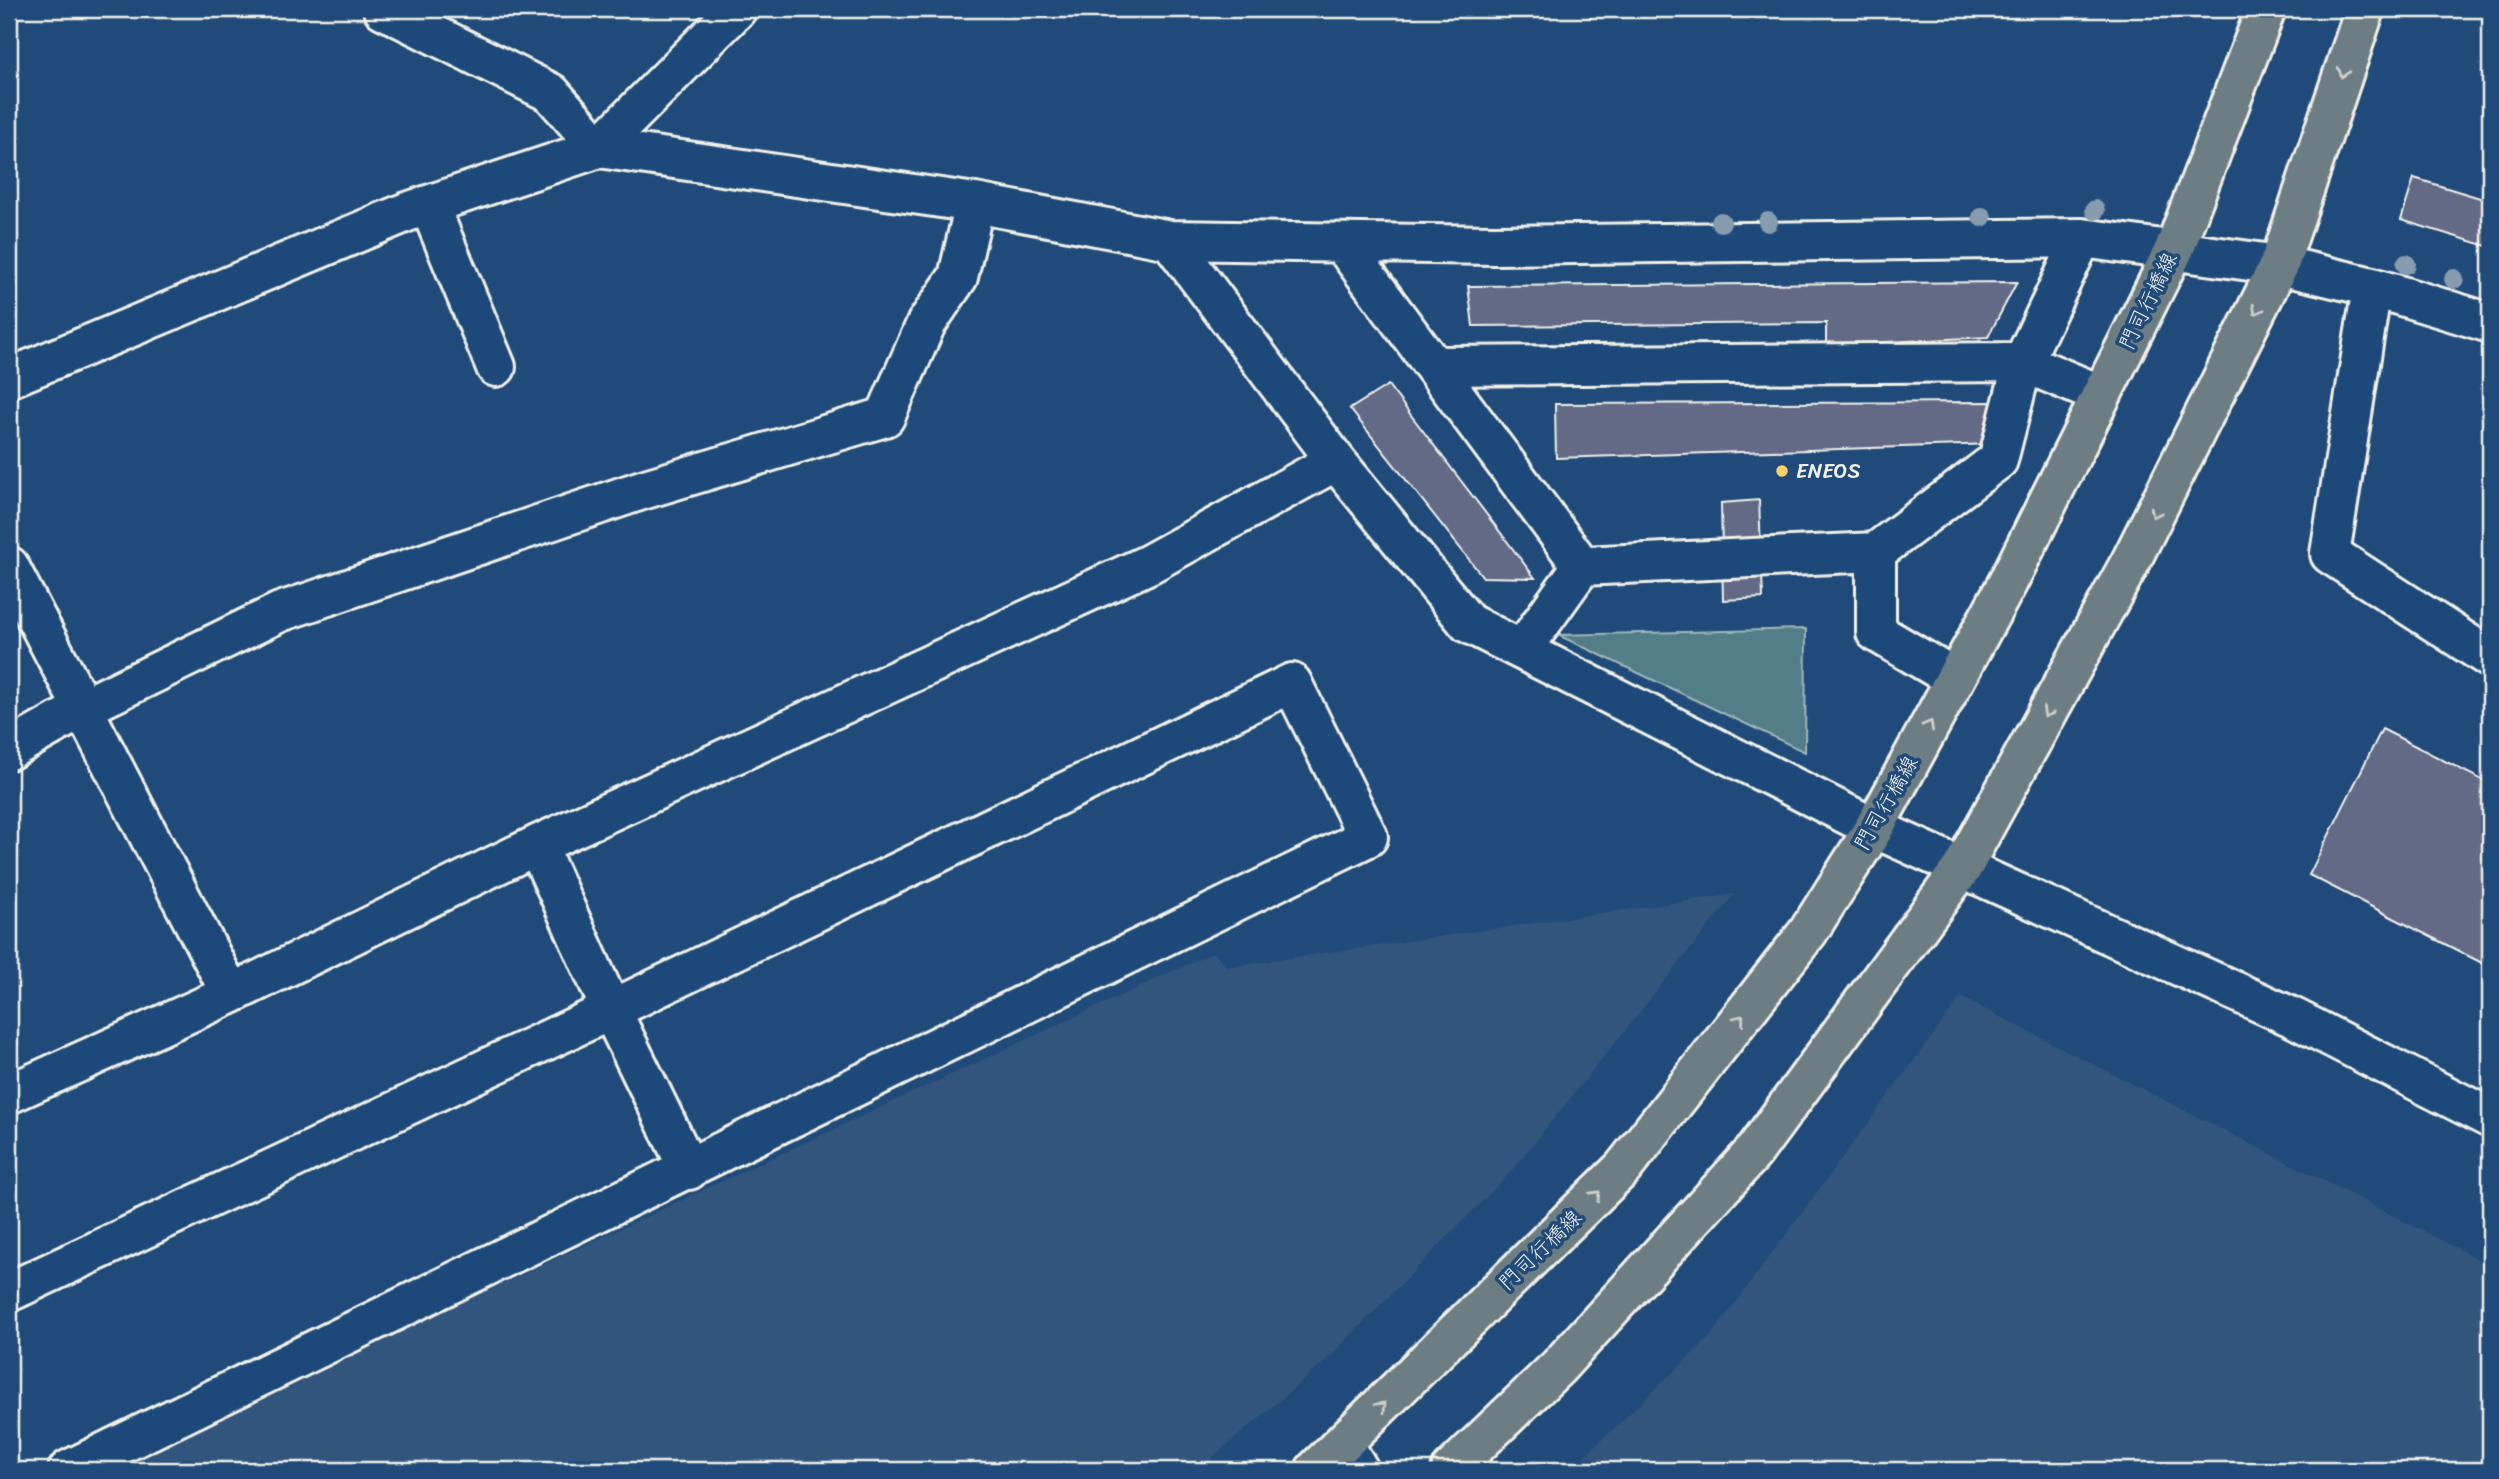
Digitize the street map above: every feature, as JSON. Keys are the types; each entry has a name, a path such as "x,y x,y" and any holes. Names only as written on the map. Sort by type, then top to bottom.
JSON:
{"main road":[{"name":"門司行橋線","path":"1315,1470 1352,1458 1623,1168 1808,932 1874,828 2008,582 2174,250 2266,9"},
{"path":"1451,1470 1558,1367 1754,1153 1962,868 2131,561 2279,265 2365,9"}],"street":[{"path":"383,9 551,93 599,148 975,203 1170,240 1495,245 2082,238 2279,265 2372,287 2490,323"},
{"path":"9,378 429,205 599,148 737,9"},
{"path":"9,750 83,708 280,612 642,490 885,417 926,324 958,277 975,203"},
{"path":"429,205 496,367"},
{"path":"1581,566 1877,552 1998,460 2023,362 2082,238"},
{"path":"1170,240 1336,461 1468,623 1874,828 2294,1018 2490,1118"},
{"path":"1342,243 1581,566"},
{"path":"2372,287 2330,554 2490,658"},
{"path":"1434,366 2023,362 2101,395"},
{"path":"9,1094 231,994 537,845 1149,564 1336,461"},
{"path":"1877,552 1876,632 1955,679"},
{"path":"9,566 231,994"},
{"path":"1522,650 1581,566"},
{"path":"9,1292 611,1010 1292,682 1368,836 690,1170 68,1470"},
{"path":"537,845 611,1010 690,1170"}],"shaded area":[{"path":"1735,894 1510,1173 1326,1361 1198,1470 103,1470 1214,952 1227,967"},
{"path":"1961,997 2490,1265 2490,1470 1570,1470 1710,1337"}],"green space":[{"path":"1806,629 1805,752 1558,635"}],"building":[{"path":"2414,178 2490,201 2490,247 2401,220"},
{"path":"2017,282 1988,337 1826,345 1826,323 1473,326 1468,286"},
{"path":"1388,385 1535,578 1483,577 1350,409"},
{"path":"1993,402 1994,444 1556,458 1555,404"},
{"path":"1759,500 1763,598 1723,600 1721,503"},
{"path":"2382,729 2490,784 2490,967 2309,875"}],"place":[{"name":"ENEOS","path":"1782,471"}]}
